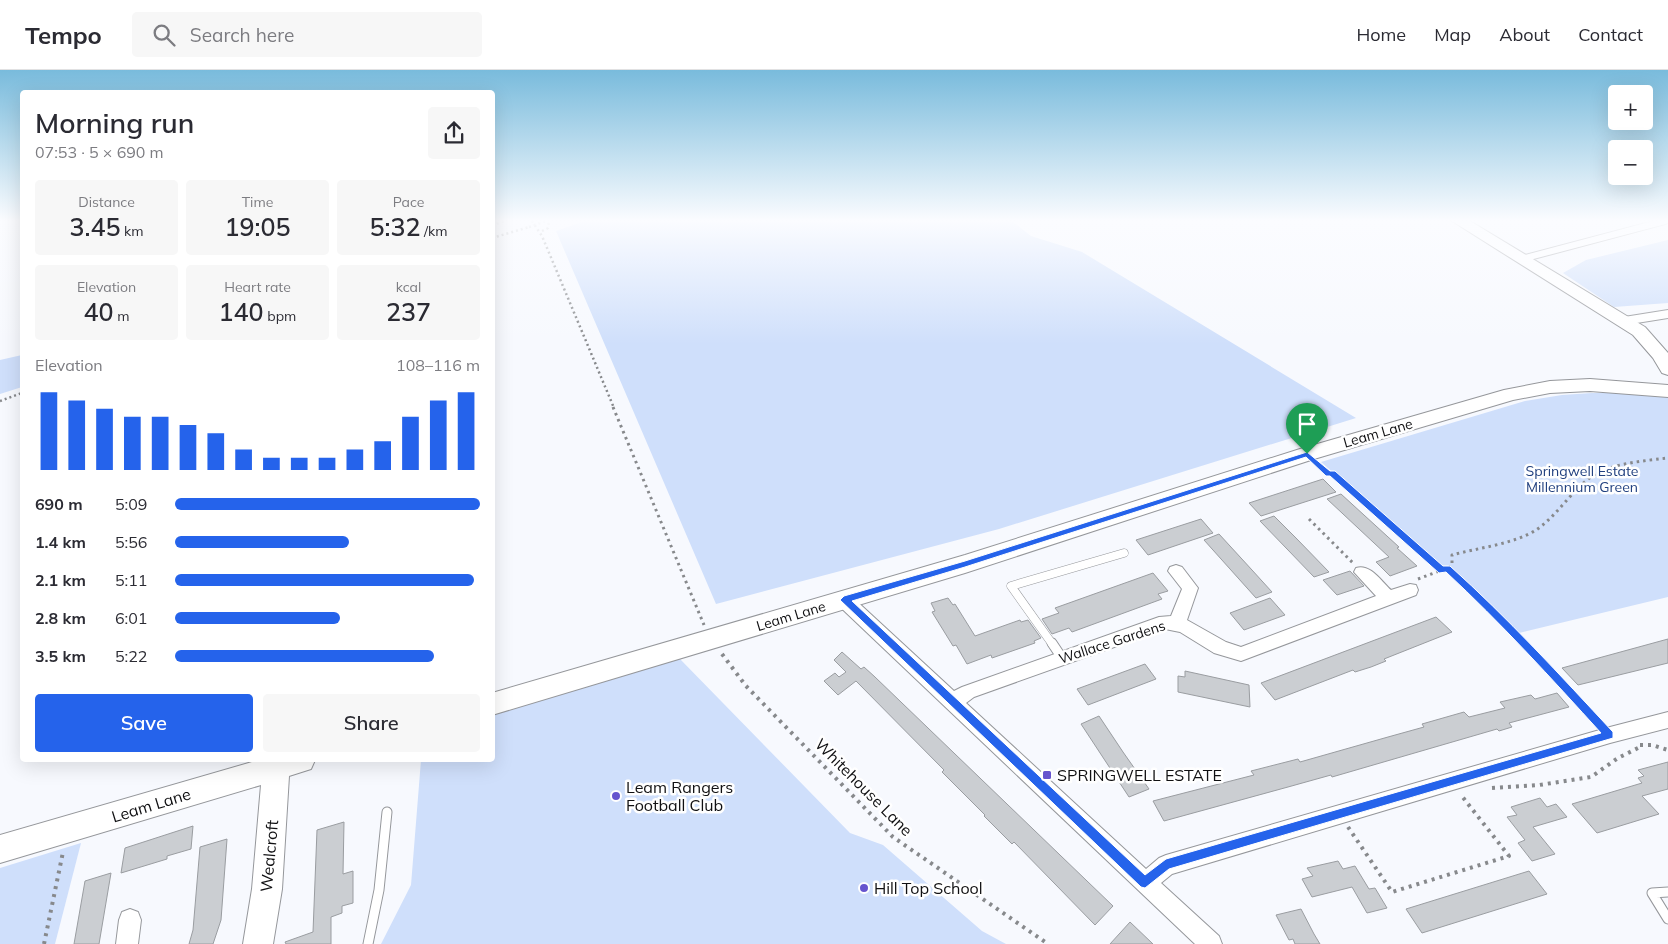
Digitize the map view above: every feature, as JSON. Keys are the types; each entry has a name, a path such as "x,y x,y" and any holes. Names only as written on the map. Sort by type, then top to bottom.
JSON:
{"main road":[{"path":"1527,262 1624,321 1648,341 1668,369"},
{"name":"Leam Lane","path":"495,703 965,564 1307,454 1526,390 1554,386 1587,385 1626,386 1668,391"},
{"name":"Leam Lane","path":"0,849 289,764"},
{"name":"Wealcroft","path":"258,944 289,764"}],"street":[{"path":"1624,321 1668,314"},
{"path":"1176,570 1190,588 1190,594 1180,610 1178,623"},
{"path":"1362,572 1388,598"},
{"name":"Wallace Gardens","path":"952,702 968,692 1165,622 1178,623 1190,628 1227,652 1241,654 1410,590"},
{"path":"844,600 1211,944"},
{"path":"1145,883 1166,865 1610,735 1668,720"},
{"path":"127,944 130,920"}],"lane":[{"path":"1062,658 1011,586 1124,553"},
{"path":"368,944 379,890 387,812"},
{"path":"1668,892 1652,893 1668,919"}],"path":[{"name":"Whitehouse Lane","path":"550,262 710,640 746,686 893,838 1048,944"},
{"path":"0,401 20,394"},
{"path":"1307,454 1329,474 1332,473 1442,570"},
{"path":"1410,590 1406,583 1447,569 1452,565 1452,555 1517,538 1535,530 1554,515 1596,474 1627,464 1668,458"},
{"path":"1309,519 1362,572"},
{"path":"1447,569 1514,631 1610,735"},
{"path":"1482,791 1491,788 1540,785 1591,777 1618,758 1642,746"},
{"path":"1339,814 1392,892 1509,856 1450,782"},
{"path":"1463,797 1472,794"},
{"path":"44,944 68,829"}],"green space":[{"path":"569,262 1098,262 1356,418 999,529 716,604"},
{"path":"1583,262 1668,262 1668,303 1614,307 1563,273"},
{"path":"20,355 20,388 0,394 0,360"},
{"name":"Springwell Estate Millennium Green","path":"1624,393 1668,397 1668,597 1515,634 1321,462 1525,401 1562,395"},
{"name":"Leam Rangers Football Club","path":"680,659 850,833 883,845 982,931 1006,944 381,944 411,885 421,762 495,762 495,714"},
{"path":"81,843 55,944 0,944 0,868"}],"building":[{"path":"1323,479 1336,492 1261,516 1249,503"},
{"path":"1341,494 1417,566 1390,576 1376,562 1389,557 1327,499"},
{"path":"1274,516 1329,572 1314,577 1260,521"},
{"path":"1201,519 1213,533 1148,555 1136,540"},
{"path":"1219,534 1272,592 1256,598 1204,540"},
{"path":"1350,571 1364,586 1337,595 1323,580"},
{"path":"1153,573 1168,591 1158,594 1162,599 1072,632 1069,628 1052,634 1042,619 1059,613 1055,608"},
{"path":"948,598 953,605 955,604 975,636 1020,620 1021,622 1028,620 1041,638 1034,641 1035,643 992,658 991,655 967,664 956,645 953,646 932,612 935,611 931,603"},
{"path":"1270,598 1285,615 1244,630 1230,613"},
{"path":"1436,617 1452,632 1384,659 1386,661 1371,667 1355,672 1353,670 1275,700 1261,683"},
{"path":"1668,639 1668,663 1578,685 1562,668"},
{"path":"842,652 861,669 864,667 875,677 1113,906 1095,925 1014,842 1012,844 984,816 942,772 944,770 856,681 838,695 824,681 835,673 839,677 846,672 834,660"},
{"path":"1145,664 1156,679 1088,705 1077,689"},
{"path":"1185,671 1249,685 1250,707 1178,692 1178,676 1185,677"},
{"path":"1557,693 1569,707 1509,723 1512,727 1499,731 1497,729 1332,777 1331,775 1164,821 1153,801 1254,775 1251,771 1298,759 1300,762 1424,727 1422,724 1464,712 1469,717 1505,708 1500,702 1531,695 1535,699"},
{"path":"1099,716 1149,789 1129,797 1081,724"},
{"path":"1668,762 1668,789 1642,796 1659,814 1597,833 1572,804 1642,783 1638,778 1644,776 1638,770"},
{"path":"1540,798 1547,807 1556,804 1567,817 1533,827 1555,854 1532,861 1518,843 1525,840 1507,817 1517,815 1511,807"},
{"path":"344,822 343,874 353,871 353,903 342,906 342,913 331,917 331,944 286,944 285,942 313,932 317,830"},
{"path":"193,826 191,849 167,856 167,859 121,873 125,848"},
{"path":"227,839 221,920 213,944 189,944 193,930 200,847"},
{"path":"1338,861 1343,869 1355,866 1369,889 1375,888 1387,908 1367,913 1352,887 1312,897 1302,879 1313,876 1307,868"},
{"path":"1529,871 1547,894 1422,933 1406,909"},
{"path":"111,873 99,944 74,944 85,881"},
{"path":"1301,909 1320,944 1295,944 1293,939 1289,940 1276,915"},
{"path":"1130,922 1153,944 1110,944"}],"place":[{"name":"SPRINGWELL ESTATE","path":"1047,775"},
{"name":"Leam Rangers Football Club","path":"616,796"},
{"name":"Hill Top School","path":"864,888"}],"route":[{"path":"1307,454 1329,474 1332,473 1442,570 1447,569 1482,600 1514,631 1610,735 1166,865 1145,883 844,600 965,564 1307,454"}]}
